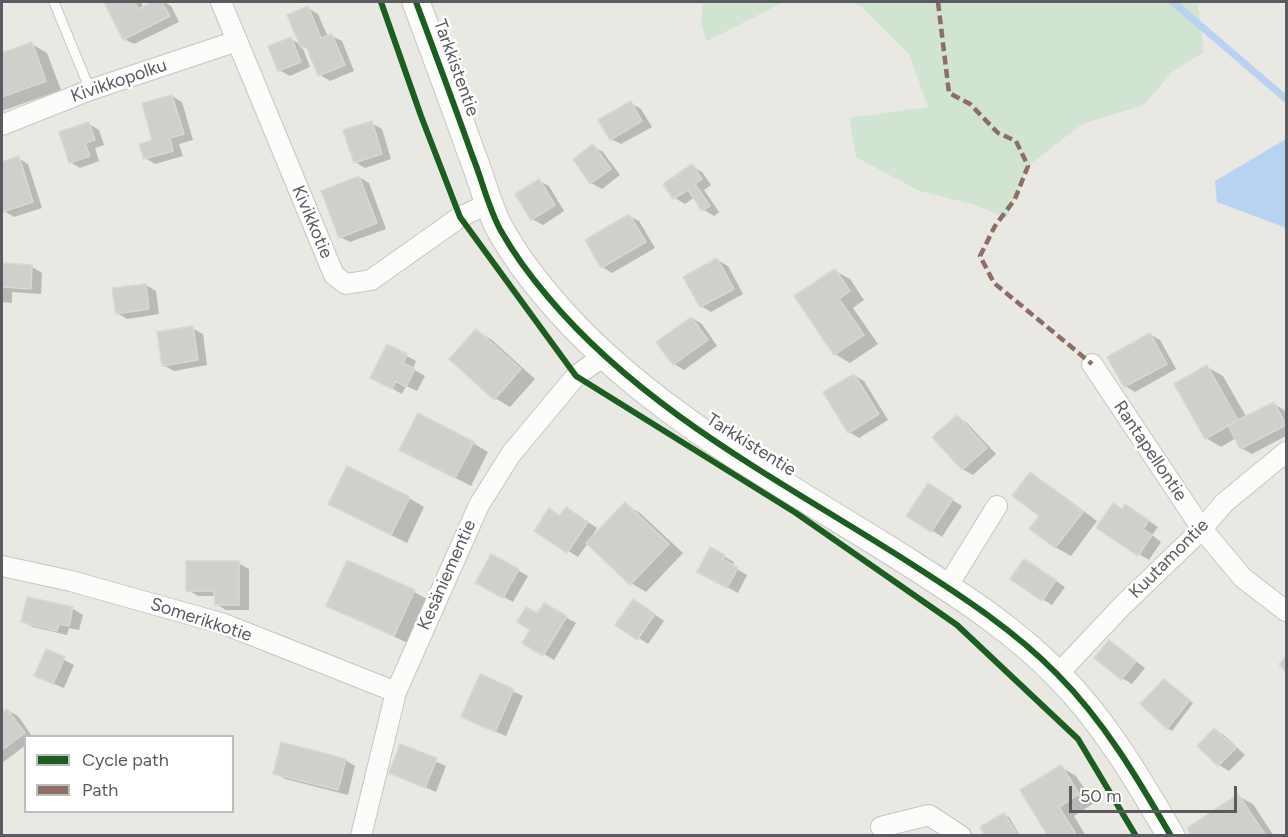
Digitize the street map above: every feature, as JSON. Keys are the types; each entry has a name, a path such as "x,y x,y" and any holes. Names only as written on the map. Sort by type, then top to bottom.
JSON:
{"street":[{"name":"Kivikkotie","path":"221,2 334,275 346,284 371,280 460,217 490,203"},
{"name":"Tarkkistentie","path":"416,2 500,230 549,298 605,355 657,400 718,444 947,587 1021,641 1058,674 1116,746 1171,836"},
{"name":"Kivikkopolku","path":"2,125 90,90 237,41"},
{"name":"Kesäniementie","path":"361,836 396,692 478,505 511,454 576,376 605,355"},
{"name":"Rantapellontie","path":"1092,364 1202,530 1243,578 1287,611"},
{"name":"Kuutamontie","path":"1058,674 1122,606 1202,530 1224,503 1287,452"},
{"path":"947,587 997,506"},
{"name":"Somerikkotie","path":"2,566 71,581 224,624 396,692"},
{"path":"881,827 929,815 961,836"}],"lane":[{"path":"54,2 90,90"}],"green space":[{"path":"703,2 784,2 707,41 701,23"},
{"path":"852,2 1198,2 1204,52 1172,72 1144,105 1082,124 1028,166 1007,218 975,205 919,191 856,157 849,118 928,107 909,54 863,8"}],"water":[{"path":"1286,139 1286,228 1217,202 1215,181"}],"building":[{"path":"104,2 135,2 138,9 153,2 162,2 170,16 123,40"},
{"path":"308,6 321,38 332,34 345,65 318,76 306,46 301,48 287,15"},
{"path":"291,37 301,62 278,71 268,46"},
{"path":"32,42 46,81 2,97 2,53"},
{"path":"172,95 184,134 170,138 173,151 144,159 139,144 152,140 142,103"},
{"path":"631,101 642,121 610,140 598,120"},
{"path":"372,121 382,154 354,163 343,130"},
{"path":"89,122 95,140 85,143 90,156 69,163 59,132"},
{"path":"593,144 611,169 590,184 573,159"},
{"path":"19,156 33,202 2,212 2,162"},
{"path":"692,164 702,179 695,184 710,206 702,211 688,190 673,199 663,184"},
{"path":"359,176 377,223 339,238 321,191"},
{"path":"539,179 555,205 531,220 515,194"},
{"path":"629,214 646,242 601,268 585,240"},
{"path":"717,258 734,289 700,307 683,277"},
{"path":"2,263 32,265 31,289 3,287 2,298"},
{"path":"835,269 850,291 839,299 864,335 834,355 794,296"},
{"path":"146,284 149,309 116,314 112,288"},
{"path":"691,317 708,340 673,365 656,342"},
{"path":"193,326 198,360 162,366 157,332"},
{"path":"476,329 521,369 494,400 449,359"},
{"path":"1150,333 1167,364 1124,387 1107,357"},
{"path":"387,344 407,354 403,363 415,369 406,387 396,381 392,389 370,378"},
{"path":"1207,365 1238,420 1205,439 1174,384"},
{"path":"854,374 879,414 848,433 823,392"},
{"path":"1274,402 1286,425 1240,449 1228,425"},
{"path":"418,413 474,442 455,478 399,450"},
{"path":"957,415 987,448 962,470 932,437"},
{"path":"347,466 410,497 391,535 328,504"},
{"path":"1030,472 1083,512 1055,548 1029,529 1039,516 1012,496"},
{"path":"928,483 953,499 931,532 906,516"},
{"path":"625,502 669,544 630,585 586,543"},
{"path":"1113,503 1122,509 1125,504 1149,520 1143,529 1152,535 1138,556 1096,528"},
{"path":"566,507 588,522 567,553 534,531 549,508 560,516"},
{"path":"710,547 725,555 723,559 738,568 727,588 697,572"},
{"path":"491,554 519,569 503,598 475,583"},
{"path":"1024,559 1056,580 1042,601 1010,579"},
{"path":"347,560 415,590 394,636 326,606"},
{"path":"186,561 239,561 239,605 215,605 214,591 186,591"},
{"path":"27,597 73,607 69,626 59,624 57,631 21,622"},
{"path":"633,599 655,614 637,640 615,625"},
{"path":"544,603 567,616 543,656 522,643 530,630 517,622 526,607 537,613"},
{"path":"1109,640 1136,661 1121,680 1094,658"},
{"path":"46,649 65,657 53,684 34,676"},
{"path":"1286,657 1286,672 1279,664"},
{"path":"480,674 514,689 495,732 461,717"},
{"path":"1164,679 1190,700 1167,729 1140,704"},
{"path":"7,709 25,733 2,750 2,713"},
{"path":"1214,728 1236,748 1218,766 1197,746"},
{"path":"281,742 346,759 338,790 273,774"},
{"path":"400,744 437,758 425,788 389,773"},
{"path":"1061,765 1079,794 1059,807 1077,836 1048,836 1020,790"},
{"path":"1238,794 1266,836 1191,836 1187,828"},
{"path":"1004,813 1018,836 985,836 980,827"}],"waterway":[{"path":"1173,2 1286,99"}],"marked path":[{"path":"938,2 949,93 970,104 998,133 1016,141 1028,166 1015,199 995,226 980,256 994,283 1092,364"}],"cycle path":[{"path":"381,2 460,217 576,376 796,513 957,625 1078,739 1136,836"},
{"path":"416,2 496,222 517,257 548,297 587,339 673,412 768,475 951,589 1024,643 1057,674 1090,711 1133,772 1171,836"}]}
